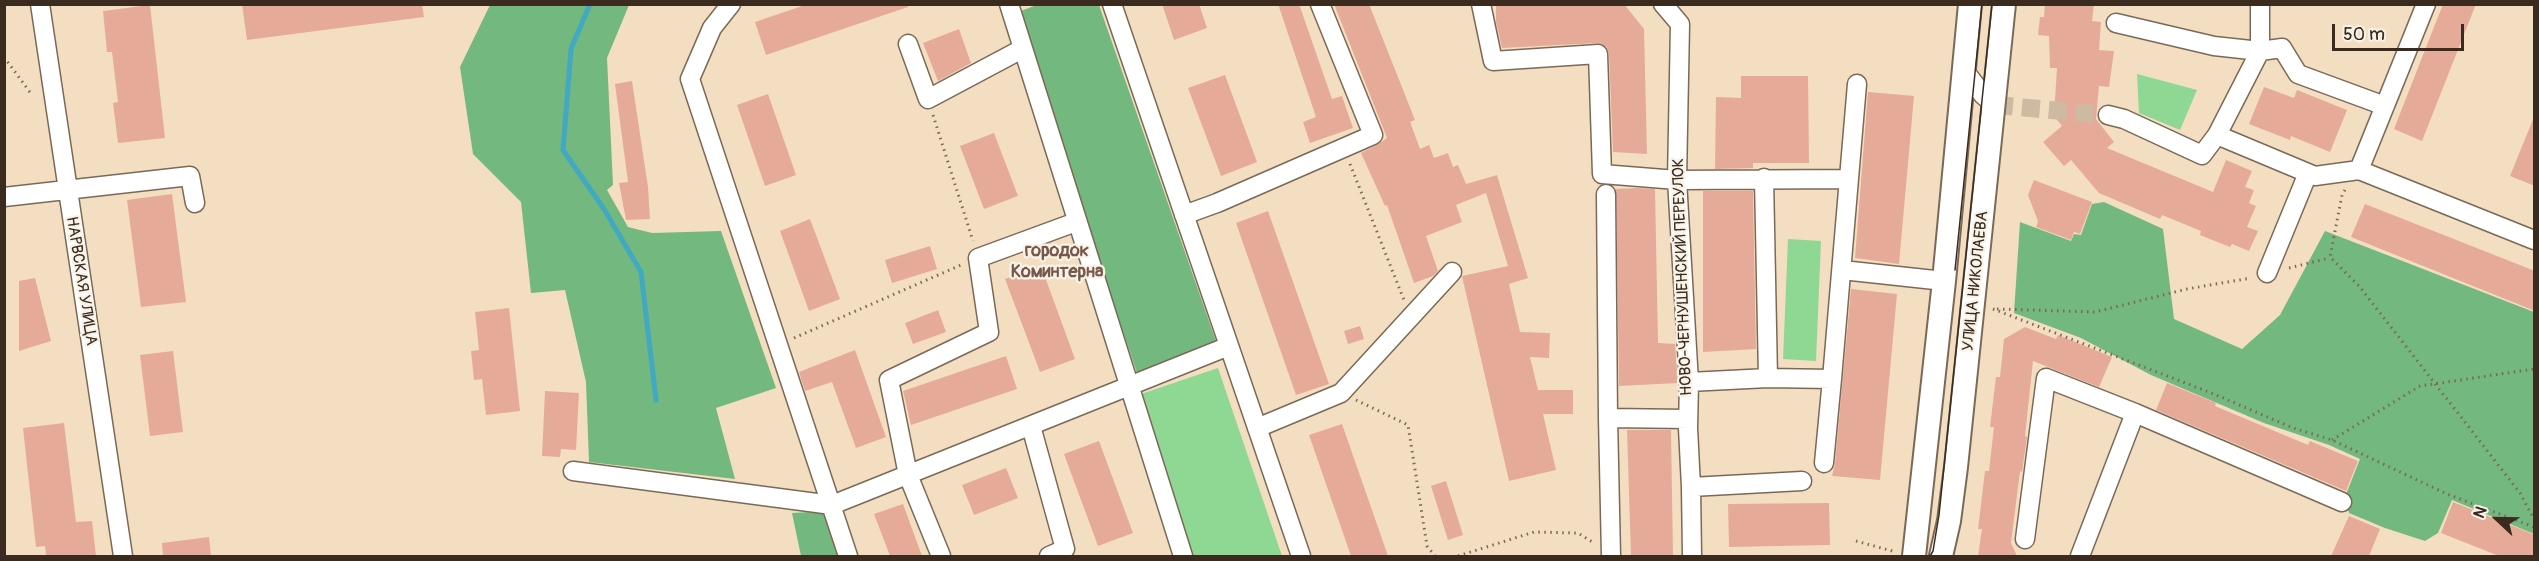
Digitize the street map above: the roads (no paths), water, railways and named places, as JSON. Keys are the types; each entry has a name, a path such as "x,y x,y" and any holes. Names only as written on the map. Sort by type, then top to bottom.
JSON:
{"main road":[{"name":"УЛИЦА НИКОЛАЕВА","path":"1907,554 1944,281 1970,4"},
{"name":"УЛИЦА НИКОЛАЕВА","path":"1941,556 1949,521 1956,467 2004,4"}],"street":[{"path":"731,4 712,28 690,80 848,556"},
{"path":"1009,4 1183,556"},
{"path":"1112,4 1301,556"},
{"path":"1184,215 1218,203 1372,135 1320,4"},
{"path":"1481,4 1493,61 1598,54 1602,174 1677,180 1849,179"},
{"name":"НОВО-ЧЕРНУШЕНСКИЙ ПЕРЕУЛОК","path":"1663,4 1680,24 1677,180 1689,382 1692,556"},
{"path":"2108,115 2124,119 2202,155 2217,135 2260,51 2260,4"},
{"path":"2360,170 2426,4"},
{"name":"НАРВСКАЯ УЛИЦА","path":"38,5 123,556"},
{"path":"2116,22 2214,46 2260,51 2282,48 2298,74 2385,106"},
{"path":"908,44 928,99 1022,49"},
{"path":"1964,70 1983,95 1995,105"},
{"path":"1824,463 1857,84"},
{"path":"2217,135 2315,176 2360,170 2535,240"},
{"path":"2266,273 2308,173"},
{"path":"4,197 190,176 195,203"},
{"path":"1764,178 1768,378"},
{"path":"1606,194 1611,555"},
{"path":"941,556 908,475 889,380 989,332 978,258 1076,222"},
{"path":"1842,270 1944,281"},
{"path":"1257,428 1341,393 1452,272"},
{"path":"573,471 832,505 1229,346"},
{"path":"1689,382 1768,378 1832,380"},
{"path":"2025,539 2046,378 2135,413 2342,502"},
{"path":"2080,556 2135,413"},
{"path":"1608,418 1688,419"},
{"path":"1031,426 1065,549 1049,556"},
{"path":"1691,487 1802,481"}],"waterway":[{"path":"590,4 571,49 563,150 604,209 641,272 656,400"}],"tunnel":[{"path":"1995,105 2108,115"}],"tram line":[{"path":"1955,270 1982,4"},
{"path":"1930,556 1933,551 1939,515 1992,4"}],"district":[{"name":"городок Коминтерна","path":"1057,261"}]}
